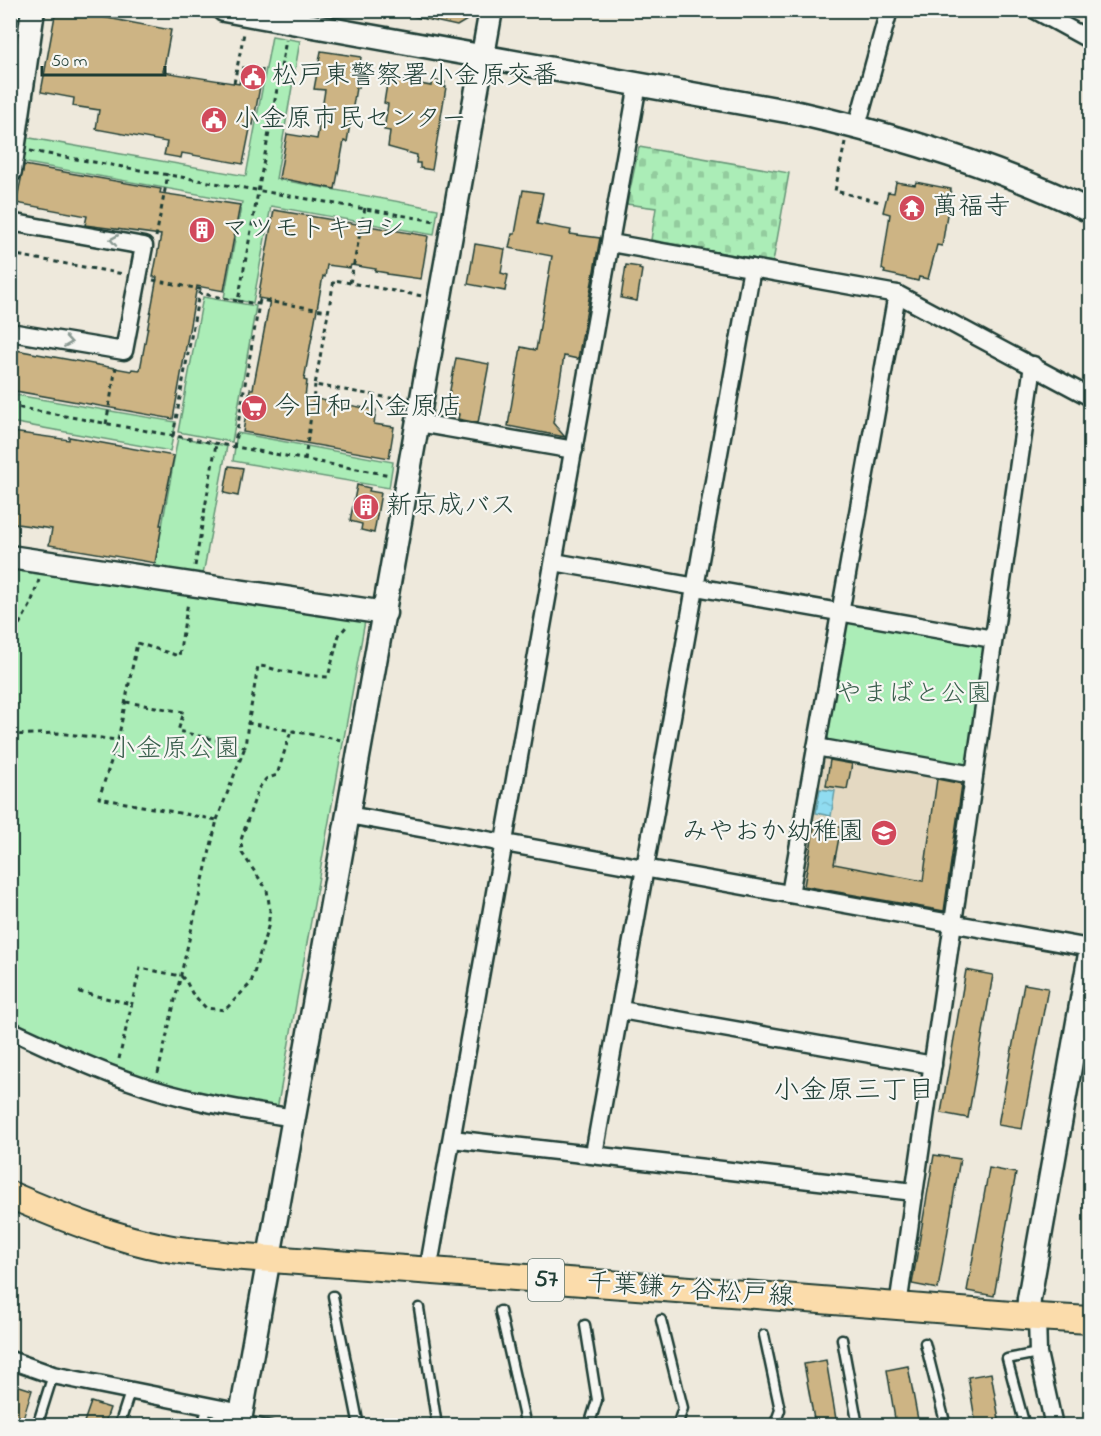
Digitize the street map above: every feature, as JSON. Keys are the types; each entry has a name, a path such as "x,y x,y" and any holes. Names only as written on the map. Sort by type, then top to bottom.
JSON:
{"main road":[{"name":"千葉鎌ヶ谷松戸線","path":"10,1195 67,1220 167,1248 270,1260 1090,1320"}],"street":[{"path":"12,160 33,10"},
{"path":"224,10 798,113 851,133 913,142 1061,197 1090,211"},
{"path":"10,1360 53,1375 208,1406 240,1420 491,10"},
{"path":"851,133 890,10"},
{"path":"1035,10 1090,40"},
{"path":"428,1271 638,84"},
{"path":"10,222 144,246 124,351 10,332"},
{"path":"611,243 897,294 1090,397"},
{"path":"594,1154 752,268"},
{"path":"790,894 897,294"},
{"path":"898,1306 1033,365"},
{"path":"420,414 574,450"},
{"path":"10,557 385,612"},
{"path":"554,562 840,614 993,639"},
{"path":"816,747 973,775"},
{"path":"348,815 1090,948"},
{"path":"1054,1425 1029,1299 1083,1042 1090,954"},
{"path":"621,1010 933,1065"},
{"path":"10,1030 115,1076 154,1089 295,1118"},
{"path":"452,1139 914,1192"}],"lane":[{"path":"333,1296 359,1425"},
{"path":"418,1308 437,1425"},
{"path":"500,1311 526,1425"},
{"path":"661,1320 683,1408 677,1425"},
{"path":"585,1326 597,1400 589,1425"},
{"path":"764,1335 780,1410 774,1425"},
{"path":"842,1339 858,1425"},
{"path":"925,1343 946,1425"},
{"path":"1025,1425 1007,1359 1038,1353"},
{"path":"37,1425 53,1375"},
{"path":"119,1425 130,1392"},
{"path":"202,1425 208,1406"},
{"path":"240,1420 271,1425"}],"path":[{"path":"234,83 245,31"},
{"path":"238,301 286,39"},
{"path":"851,133 835,191 880,201"},
{"path":"12,160 258,189 436,221"},
{"path":"350,283 365,208"},
{"path":"148,278 200,289 173,436"},
{"path":"305,459 315,385 334,280 441,299"},
{"path":"199,293 259,304"},
{"path":"234,447 260,300 328,311"},
{"path":"106,424 120,350"},
{"path":"315,385 420,414"},
{"path":"10,406 391,475"},
{"path":"216,444 179,656 137,643 118,740 99,798 218,820"},
{"path":"10,640 30,606 39,578 41,562"},
{"path":"154,1089 218,820 244,747 258,666 267,666 300,675 328,677 339,635 351,620"},
{"path":"126,702 184,712 178,731 244,747"},
{"path":"248,725 249,723 344,740"},
{"path":"115,1076 140,968 180,976 206,1008 225,1010 251,983 268,927 270,910 267,890 242,853 241,840 258,789 266,779 277,775 291,731"},
{"path":"10,735 58,733 118,740"},
{"path":"79,992 132,1004"}],"shaded area":[{"name":"みやおか幼稚園","path":"830,753 961,777 965,783 947,911 942,913 804,888 800,883 823,758"}],"green space":[{"path":"272,36 300,41 276,179 438,209 434,235 271,206 253,303 224,298 242,202 21,162 24,137 246,176"},
{"path":"639,147 789,173 773,262 651,240 656,208 627,204"},
{"path":"203,297 256,306 232,442 178,432"},
{"path":"10,394 176,422 170,451 11,422"},
{"path":"237,433 393,462 389,488 233,461"},
{"path":"178,437 227,446 203,575 154,571"},
{"name":"小金原公園","path":"11,557 367,610 276,1115 197,1100 11,1030"},
{"name":"やまばと公園","path":"852,621 982,644 985,649 968,764 963,766 832,743 827,737 847,625"}],"water":[{"path":"820,789 835,791 831,816 816,813"}],"building":[{"path":"56,10 171,30 163,72 239,84 243,67 263,70 243,164 182,153 181,158 164,155 167,142 96,129 99,110 73,106 74,98 41,92"},
{"path":"411,10 477,10 477,14 457,26 411,16"},
{"path":"321,51 361,57 360,64 363,64 335,189 279,178 287,134 317,139 325,90 314,89"},
{"path":"388,78 431,86 432,80 445,82 432,170 420,168 420,163 416,163 417,155 388,147 390,131 384,130 388,104 384,103"},
{"path":"24,165 161,189 160,193 240,205 224,291 197,286 173,419 10,390 10,349 131,371 132,369 140,370 157,277 153,277 161,235 85,225 87,216 16,203"},
{"path":"896,182 915,185 916,182 951,189 942,246 937,245 928,279 919,277 918,281 884,273 882,269 890,214 883,212 888,192 894,193"},
{"path":"523,190 543,193 537,224 571,230 570,234 600,238 578,359 564,356 553,423 565,437 508,426 521,347 536,350 552,256 509,248 512,234 515,234"},
{"path":"274,210 428,236 421,279 351,265 350,268 327,265 304,380 307,381 305,397 376,410 374,424 394,427 389,458 243,432 270,300 258,298"},
{"path":"475,244 505,249 501,273 508,275 505,291 468,284"},
{"path":"626,265 640,267 639,269 642,270 637,301 621,298"},
{"path":"456,358 489,364 478,423 458,419 459,414 446,411"},
{"path":"12,432 69,440 69,437 174,456 155,563 49,545 52,529 10,523"},
{"path":"229,466 243,468 238,496 224,493"},
{"name":"新京成バス","path":"357,485 370,488 369,491 381,493 374,533 361,530 362,524 350,521"},
{"path":"830,760 852,764 847,789 826,786"},
{"path":"937,779 962,784 944,911 804,886 815,822 841,827 834,864 923,881"},
{"path":"966,970 993,975 968,1118 941,1113"},
{"path":"1024,984 1048,988 1022,1129 998,1125"},
{"path":"934,1155 960,1159 938,1289 912,1284"},
{"path":"989,1168 1016,1173 994,1296 967,1291"},
{"path":"826,1360 837,1425 815,1425 804,1364"},
{"path":"908,1366 919,1425 896,1425 887,1370"},
{"path":"991,1373 1000,1425 976,1425 968,1377"},
{"path":"10,1383 32,1390 21,1425 10,1425"},
{"path":"91,1402 110,1408 104,1425 83,1425"}],"place":[{"name":"松戸東警察署小金原交番","path":"253,77"},
{"name":"小金原市民センター","path":"214,120"},
{"name":"萬福寺","path":"912,208"},
{"name":"マツモトキヨシ","path":"202,230"},
{"name":"今日和 小金原店","path":"254,408"},
{"name":"新京成バス","path":"366,507"},
{"name":"みやおか幼稚園","path":"884,833"}],"district":[{"name":"小金原三丁目","path":"854,1091"}]}
